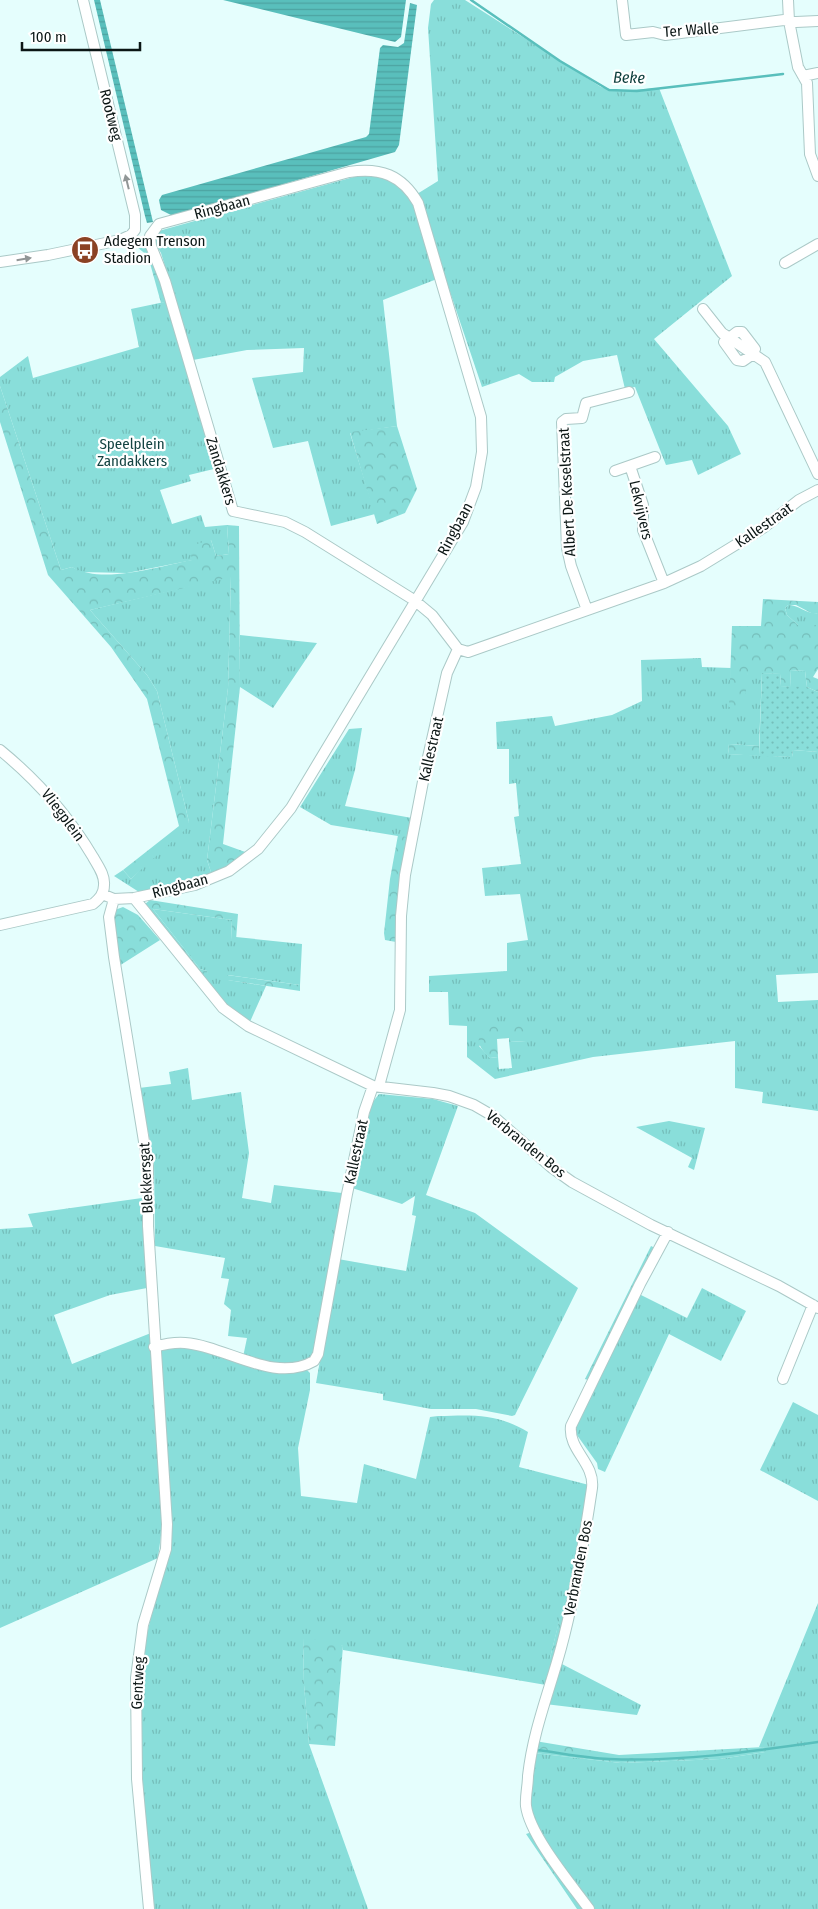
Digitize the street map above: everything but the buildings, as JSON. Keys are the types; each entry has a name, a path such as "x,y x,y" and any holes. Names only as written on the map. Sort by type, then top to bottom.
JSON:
{"street":[{"name":"Rootweg","path":"0,262 48,255 120,240 131,235 135,230 135,216 83,0"},
{"name":"Ter Walle","path":"622,0 626,35 653,32 666,35 789,21"},
{"path":"788,0 789,21 798,67 806,83 810,154 818,176"},
{"path":"789,21 818,20"},
{"path":"803,76 818,72"},
{"name":"Ringbaan","path":"102,894 114,899 134,898 195,885 229,871 246,859 274,833 326,754 414,600 463,522 476,487 482,452 480,417 418,203 410,188 392,176 379,171 349,172 159,224 150,236"},
{"name":"Zandakkers","path":"150,236 151,246 166,281 233,511 285,522 305,532 414,600"},
{"path":"785,263 818,244"},
{"path":"703,309 722,333 765,362 818,474"},
{"name":"Albert De Keselstraat","path":"587,610 571,566 568,548 562,422 566,419 582,418 586,403 629,392"},
{"name":"Lekvijvers","path":"615,471 656,457"},
{"name":"Lekvijvers","path":"630,466 644,511 643,530 664,582"},
{"name":"Kallestraat","path":"154,1346 170,1343 187,1343 278,1368 293,1368 314,1361 318,1354 357,1147 400,1010 401,916 406,875 426,766 447,674 458,649 468,652 664,582 701,566 763,528 799,500 818,490"},
{"path":"414,600 432,615 458,649"},
{"name":"Vliegplein","path":"0,750 42,787 68,819 104,877 102,894"},
{"path":"0,925 83,908 93,904 102,894"},
{"path":"134,898 207,990 235,1018 376,1086"},
{"name":"Blekkersgat","path":"114,899 109,912 110,924 148,1166 148,1226 162,1460"},
{"name":"Verbranden Bos","path":"376,1086 449,1096 474,1106 493,1116 551,1167 572,1182 816,1306"},
{"name":"Verbranden Bos","path":"589,1909 539,1838 531,1821 526,1806 530,1755 540,1710 560,1650 576,1587 592,1486 591,1472 572,1441 571,1426 640,1284 668,1232"},
{"path":"783,1379 816,1306"},
{"name":"Gentweg","path":"149,1909 137,1779 136,1678 143,1625 166,1549 167,1524 162,1460"}],"green space":[{"path":"434,0 465,0 601,87 619,91 659,88 732,276 654,339 728,426 741,454 698,475 692,460 666,465 635,387 625,389 617,355 583,361 555,377 554,382 532,382 519,374 482,387 417,194 438,181 428,28 431,4"},
{"path":"361,175 386,178 403,189 422,226 437,279 383,300 397,426 350,433 375,514 331,526 308,441 273,448 252,378 303,372 304,348 247,350 193,360 161,253 153,240 155,232"},
{"path":"139,241 151,253 169,301 161,303 148,256 132,243"},
{"name":"Speelplein Zandakkers","path":"169,301 218,468 189,475 191,481 160,490 172,524 201,515 205,527 227,525 229,554 216,556 211,540 193,560 127,573 80,572 72,567 61,570 0,386 0,377 28,356 33,378 139,347 131,309"},
{"path":"0,386 61,570 72,567 85,572 115,574 148,570 192,560 189,546 211,540 216,556 229,554 227,525 239,526 240,687 223,844 248,853 212,875 207,860 228,688 231,577 90,610 147,675 157,691 189,822 187,828 131,879 123,870 179,826 147,699 111,647 48,575 0,422"},
{"path":"397,426 417,489 405,513 377,524 350,432"},
{"path":"231,576 228,688 207,860 212,875 191,883 139,892 114,876 123,870 131,879 189,822 157,691 147,675 90,610"},
{"path":"763,599 818,602 818,613 813,614 796,605 788,605 785,608 787,615 798,625 818,625 818,669 813,677 818,679 818,692 807,687 805,671 790,670 791,687 780,686 781,674 748,673 744,708 729,707 732,626 761,626"},
{"path":"788,605 811,613 818,613 818,625 798,625 787,615 785,608"},
{"path":"240,635 317,643 273,708 240,687"},
{"path":"701,658 702,667 731,668 730,704 748,673 762,673 759,746 729,744 728,754 792,757 793,750 818,752 818,973 776,975 778,1002 818,1000 818,1111 762,1103 763,1092 735,1088 735,1041 593,1057 495,1079 467,1057 467,1026 449,1025 448,992 429,992 429,976 507,971 507,943 528,940 520,894 485,896 482,868 521,864 514,817 519,816 516,783 509,784 509,749 497,749 496,722 552,716 555,726 612,715 642,701 641,660","holes":["526,1025 526,1041 509,1042 512,1068 499,1069 498,1057 490,1058 479,1046"]},
{"path":"790,670 805,671 807,687 791,687"},
{"path":"762,673 781,674 780,686 807,687 818,692 818,752 793,750 792,757 759,756"},
{"path":"362,728 355,770 345,806 412,818 410,838 331,825 300,807 349,729"},
{"path":"729,744 759,746 759,756 728,754"},
{"path":"398,835 410,838 396,942 385,940 384,933 390,879"},
{"path":"150,900 238,914 236,940 231,940 232,920 153,909 200,969 207,971 213,987 210,989 145,904"},
{"path":"123,907 138,915 160,940 119,966 112,911"},
{"path":"153,909 232,920 231,940 236,937 302,944 300,985 228,975 228,980 266,986 249,1024 236,1016 210,989 207,971 200,969"},
{"path":"227,975 300,985 300,991 227,980"},
{"path":"486,1025 526,1025 526,1041 509,1042 509,1038 497,1039 498,1057 490,1058 479,1042 480,1034"},
{"path":"188,1068 192,1100 241,1092 249,1153 242,1198 271,1203 274,1185 342,1193 317,1346 309,1361 277,1364 243,1357 247,1338 228,1336 231,1310 224,1304 229,1279 221,1278 225,1258 155,1246 154,1161 139,1088 171,1084 169,1072"},
{"path":"379,1094 433,1099 458,1106 426,1195 475,1213 578,1288 515,1415 476,1409 431,1409 383,1400 383,1394 316,1383 338,1259 406,1271 416,1216 412,1215 415,1196 402,1204 352,1188 372,1103"},
{"path":"669,1121 705,1128 694,1170 688,1167 692,1158 636,1127"},
{"path":"142,1198 147,1288 110,1295 54,1315 72,1364 151,1333 163,1520 158,1558 0,1628 0,1229 33,1227 28,1214"},
{"path":"651,1246 655,1248 591,1381 585,1379"},
{"path":"702,1288 746,1311 721,1361 669,1334 605,1472 598,1469 597,1463 574,1431 639,1294 687,1318"},
{"path":"168,1347 183,1347 298,1371 307,1370 310,1373 310,1390 298,1448 301,1496 357,1503 364,1464 416,1479 430,1417 462,1415 495,1418 506,1421 528,1432 519,1467 589,1485 585,1518 550,1658 555,1662 546,1685 343,1650 343,1646 303,1639 304,1685 309,1744 368,1909 153,1909 141,1752 141,1720 146,1639 167,1558 172,1524 161,1350"},
{"path":"793,1402 818,1415 818,1501 760,1470"},
{"path":"579,1516 585,1518 555,1662 551,1661 550,1658 567,1588"},
{"path":"818,1603 818,1909 594,1909 567,1874 539,1831 533,1818 530,1800 534,1753 621,1763 720,1759 765,1752 765,1747 759,1747"},
{"path":"303,1638 332,1641 343,1646 335,1746 309,1744 304,1685"},
{"path":"560,1663 641,1705 637,1715 545,1704"},
{"path":"535,1741 619,1755 765,1747 767,1749 765,1752 720,1759 621,1763 534,1753"},
{"path":"532,1832 584,1909 577,1909 526,1834"}],"shaded area":[{"path":"94,0 100,0 153,222 147,223 145,216"},
{"path":"223,0 406,0 401,37 395,42"},
{"path":"410,3 417,5 399,145 395,152 173,216 161,210 159,200 162,195 366,137 369,134 380,48 383,45 398,47 404,43"}],"waterway":[{"name":"Beke","path":"471,0 560,61 609,90 637,91 783,74"},
{"path":"537,1750 582,1757 636,1760 740,1753 818,1742"}],"place":[{"name":"Adegem Trenson Stadion","path":"85,250"}]}
